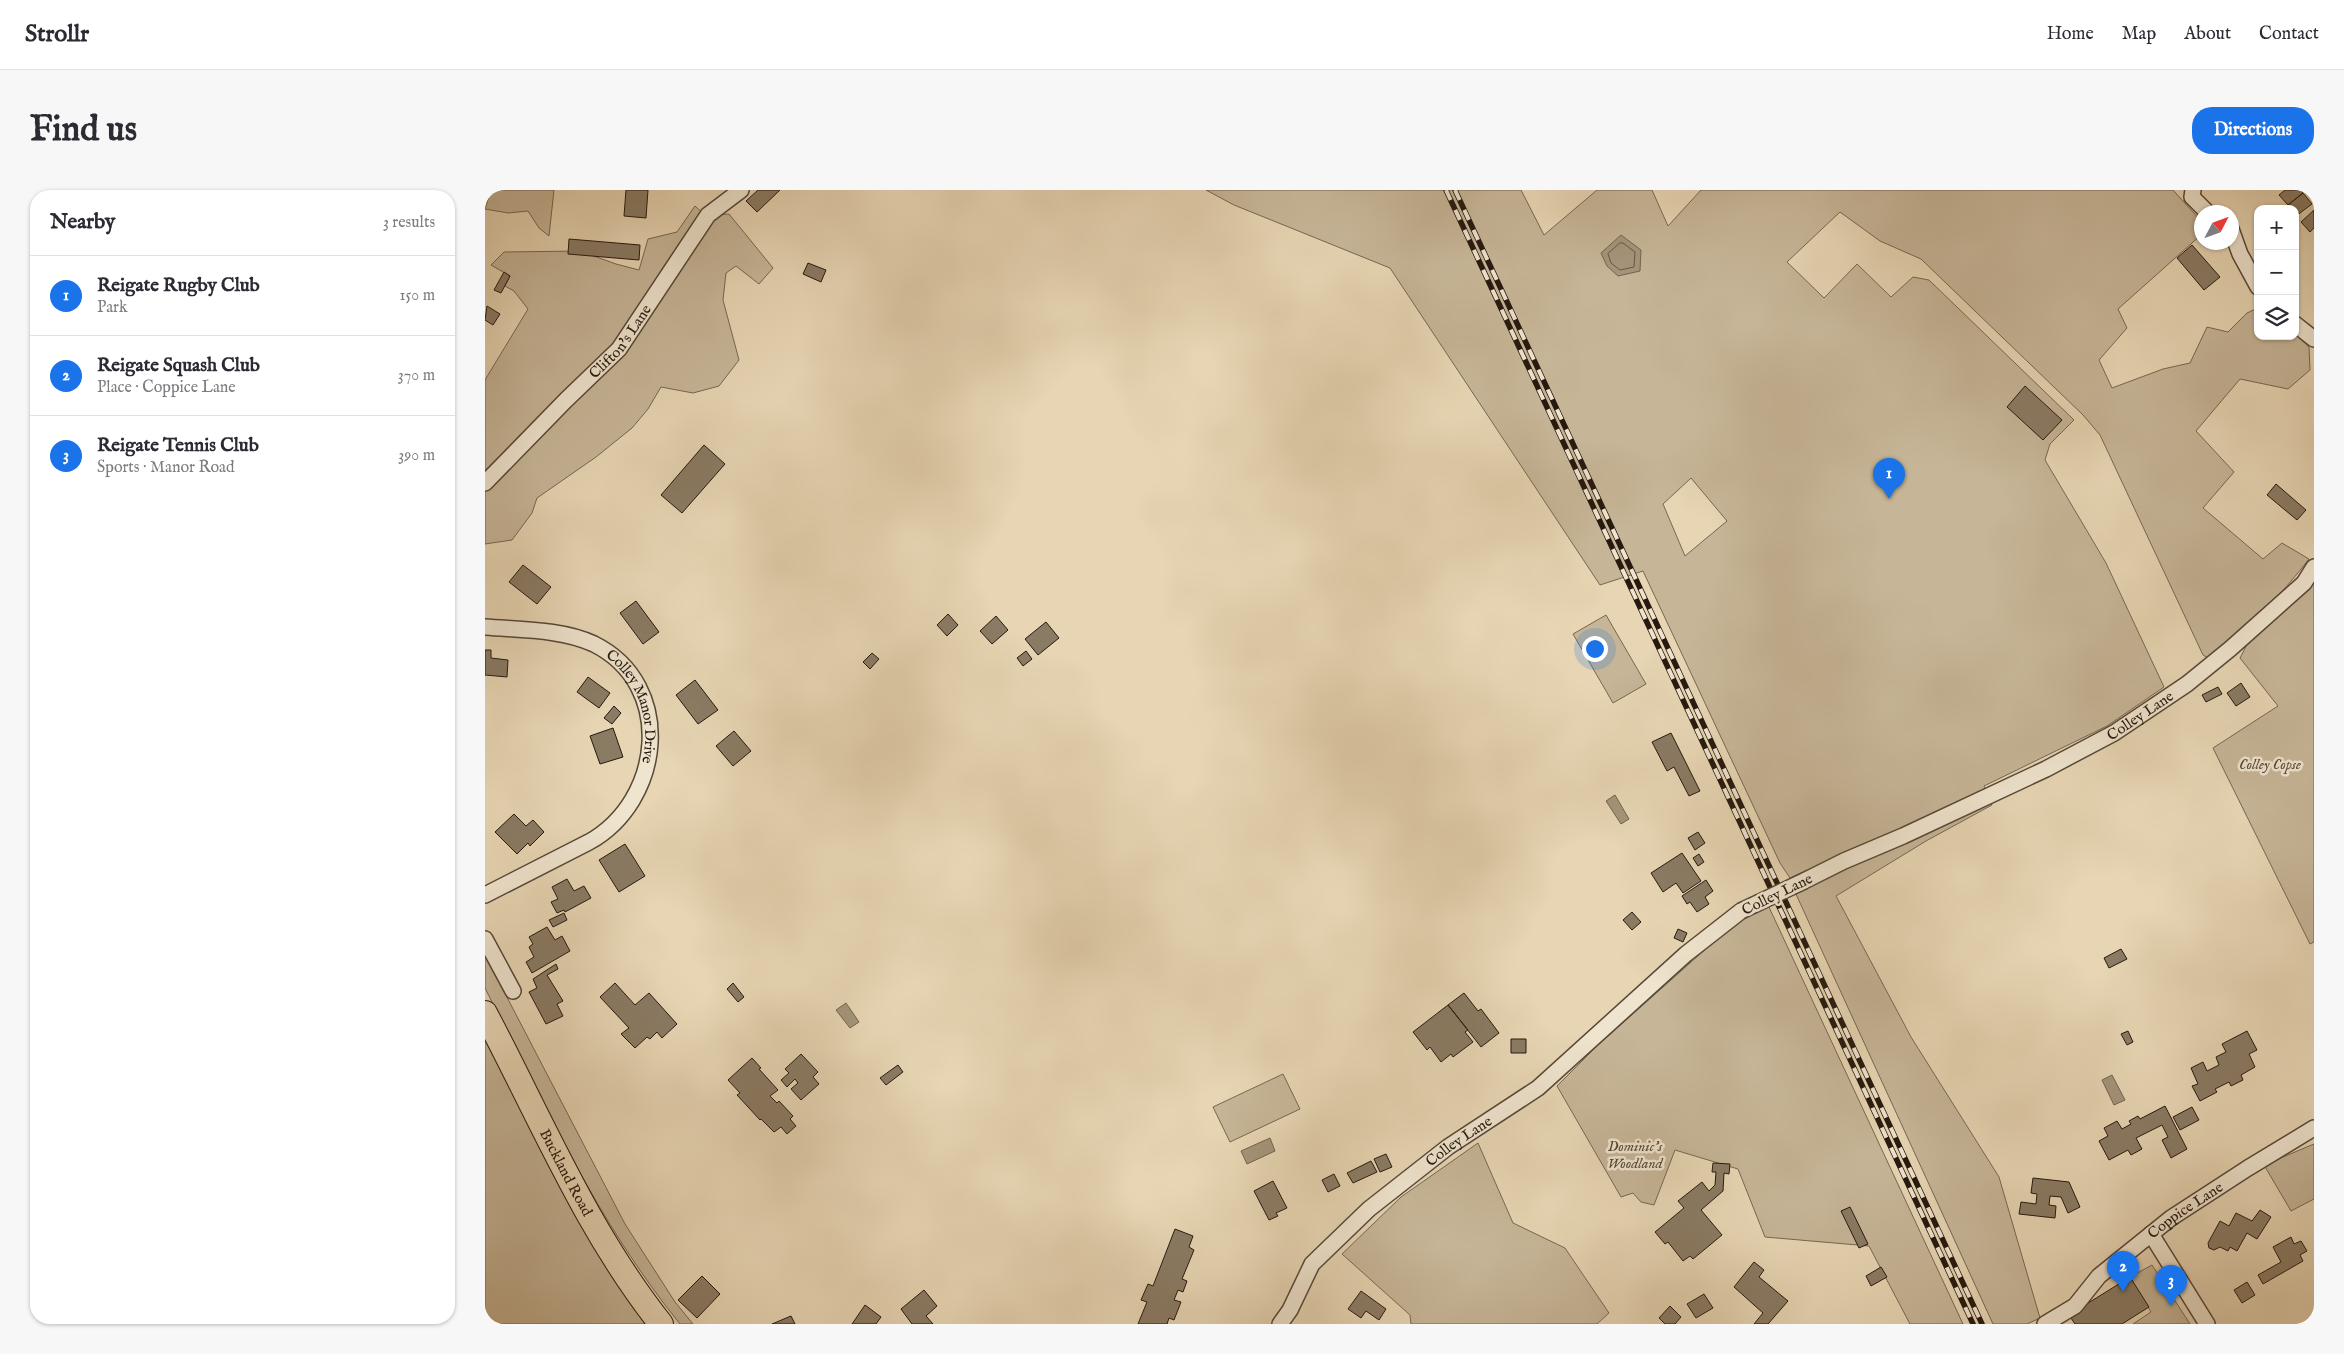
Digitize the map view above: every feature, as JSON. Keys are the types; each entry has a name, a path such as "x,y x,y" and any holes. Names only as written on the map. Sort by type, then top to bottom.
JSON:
{"main road":[{"name":"Buckland Road","path":"485,1013 591,1216 625,1272 661,1324"}],"street":[{"name":"Clifton's Lane","path":"485,483 619,349 708,215 741,190"},
{"path":"2193,190 2193,197 2200,205"},
{"path":"2239,250 2254,280"},
{"path":"2299,327 2314,340"},
{"name":"Colley Lane","path":"1280,1324 1290,1310 1312,1264 1369,1209 1448,1146 1539,1088 1686,954 1741,911 1844,861 1903,836 2046,769 2114,733 2187,684 2230,649 2304,583 2314,567"},
{"name":"Colley Manor Drive","path":"485,627 578,638 610,654 627,669 639,686 647,707 650,747 641,785 635,798 615,823 603,834 485,895"},
{"path":"485,939 513,991"},
{"name":"Coppice Lane","path":"2045,1324 2075,1306 2099,1276 2189,1205 2314,1128"},
{"path":"2151,1234 2207,1324"}],"green space":[{"path":"491,190 554,190 549,236 539,228 528,211 508,213 485,209"},
{"path":"1206,190 1521,190 1544,235 1597,190 1652,190 1668,226 1701,190 2173,190 2194,213 2194,241 2118,309 2127,328 2099,360 2112,388 2163,369 2190,363 2207,327 2228,332 2247,313 2254,310 2254,340 2299,340 2299,338 2309,347 2310,370 2288,389 2240,379 2196,431 2234,472 2203,508 2263,559 2282,543 2309,559 2263,612 2210,659 2203,655 2100,435 2083,415 1921,259 1880,241 1840,212 1787,262 1824,298 1857,264 1891,297 1913,277 1929,280 2074,420 2050,444 2045,460 2106,563 2164,687 2107,726 1984,786 1992,805 1926,841 1836,896 1911,1037 1999,1177 2040,1318 2027,1324 1993,1324 1795,892 1813,883 1807,870 1790,878 1780,863 1643,571 1600,585 1390,268 1234,205","holes":["1691,478 1727,521 1685,556 1663,504"]},
{"path":"695,206 704,214 614,348 485,477 485,380 528,309 514,291 505,286 510,276 491,265 504,252 580,251 639,270 648,239 677,232"},
{"path":"729,214 773,268 759,284 736,266 726,273 723,300 739,360 719,386 693,393 661,387 648,409 632,428 596,457 537,498 532,513 512,540 485,544 485,489 567,404 715,215"},
{"name":"Colley Copse","path":"2314,567 2314,942 2310,944 2213,748 2278,706 2240,658 2256,627"},
{"path":"1606,615 1646,684 1613,703 1573,634"},
{"name":"Dominic's Woodland","path":"1768,905 1963,1324 1910,1324 1869,1246 1765,1237 1738,1169 1675,1150 1654,1205 1641,1202 1633,1193 1621,1197 1557,1086 1598,1045 1744,915"},
{"path":"485,955 625,1224 675,1302 693,1324 680,1324 650,1285 598,1204 551,1118 485,988"},
{"path":"485,1013 661,1324 485,1324"},
{"path":"1283,1074 1300,1109 1230,1142 1213,1107"},
{"path":"1478,1143 1513,1223 1565,1248 1609,1313 1597,1324 1411,1324 1410,1315 1342,1254 1401,1197"},
{"path":"2314,1144 2314,1199 2291,1211 2264,1165"},
{"path":"2152,1265 2190,1324 2133,1324 2151,1312 2130,1277"}],"water":[{"path":"1621,235 1641,250 1640,271 1618,276 1607,266 1601,253"},
{"path":"1615,795 1629,819 1621,824 1606,801"},
{"path":"846,1003 859,1022 850,1028 836,1010"},
{"path":"2112,1075 2125,1100 2114,1105 2102,1080"},
{"path":"1270,1138 1275,1151 1247,1164 1241,1151"}],"building":[{"path":"626,190 648,190 646,218 624,216"},
{"path":"758,190 780,190 757,212 746,201"},
{"path":"2285,190 2301,190 2303,193 2288,205 2279,195"},
{"path":"2303,193 2312,204 2299,214 2299,205 2288,205"},
{"path":"2314,210 2314,228 2310,232 2301,222"},
{"path":"569,239 640,245 639,260 568,254"},
{"path":"2192,245 2194,250 2196,250 2220,277 2204,290 2177,258"},
{"path":"808,263 826,270 821,282 803,274"},
{"path":"504,272 510,276 501,293 494,290"},
{"path":"487,306 500,314 493,325 485,320"},
{"path":"2025,386 2062,420 2043,440 2007,407"},
{"path":"704,445 725,464 682,513 661,495"},
{"path":"2276,484 2306,510 2297,520 2267,495"},
{"path":"523,565 551,587 537,604 509,582"},
{"path":"636,601 659,632 643,644 620,613"},
{"path":"948,614 958,625 947,636 937,625"},
{"path":"996,616 1008,630 992,644 980,631"},
{"path":"1046,622 1059,638 1038,655 1025,639"},
{"path":"485,650 491,650 491,658 508,660 507,677 485,675"},
{"path":"1026,651 1032,659 1023,666 1017,658"},
{"path":"872,653 879,659 870,669 863,662"},
{"path":"588,677 610,693 599,708 577,692"},
{"path":"695,680 718,710 698,724 676,695"},
{"path":"2241,683 2250,697 2236,706 2227,693"},
{"path":"2218,687 2222,694 2206,702 2202,695"},
{"path":"614,706 621,713 612,724 604,718"},
{"path":"613,728 623,757 600,764 590,736"},
{"path":"734,731 751,751 733,766 716,746"},
{"path":"1671,733 1700,791 1689,796 1674,767 1667,771 1652,742"},
{"path":"514,814 526,826 533,820 544,832 530,846 528,843 517,854 495,832"},
{"path":"1698,832 1705,843 1695,850 1688,838"},
{"path":"625,844 645,876 619,892 599,860"},
{"path":"1682,853 1701,881 1683,893 1676,883 1663,892 1651,873"},
{"path":"1699,854 1704,862 1698,866 1693,858"},
{"path":"567,879 574,891 584,886 591,898 565,912 564,910 557,913 551,902 558,899 552,887"},
{"path":"1706,880 1713,891 1705,897 1709,904 1697,912 1690,902 1687,904 1682,896"},
{"path":"1632,912 1641,922 1632,930 1623,920"},
{"path":"564,913 567,920 553,927 549,920"},
{"path":"547,927 555,940 562,936 570,951 532,973 526,962 534,957 529,947 533,944 529,937"},
{"path":"1678,929 1687,933 1683,942 1674,938"},
{"path":"2121,949 2127,959 2109,968 2104,958"},
{"path":"556,964 558,969 547,975 563,1001 557,1004 563,1016 546,1024 529,992 537,988 533,979"},
{"path":"615,983 635,1005 649,993 677,1024 662,1038 657,1032 650,1039 647,1037 635,1048 621,1034 629,1028 600,997"},
{"path":"733,983 744,997 738,1002 727,989"},
{"path":"1464,993 1478,1011 1481,1009 1499,1033 1481,1047 1448,1005"},
{"path":"1448,1005 1468,1030 1465,1032 1473,1042 1453,1057 1451,1054 1441,1062 1430,1047 1427,1050 1413,1032"},
{"path":"2128,1031 2133,1042 2127,1045 2121,1034"},
{"path":"2247,1031 2257,1050 2249,1054 2255,1067 2241,1075 2243,1080 2231,1086 2229,1082 2215,1089 2217,1092 2200,1101 2192,1086 2198,1084 2191,1068 2203,1062 2207,1071 2219,1065 2216,1057 2226,1052 2222,1044"},
{"path":"1511,1039 1526,1039 1526,1053 1511,1053"},
{"path":"801,1054 818,1072 813,1077 819,1084 801,1100 791,1089 798,1083 795,1079 787,1087 781,1080 789,1073 785,1069"},
{"path":"752,1058 761,1068 759,1069 778,1090 770,1096 777,1103 779,1101 793,1116 790,1119 796,1126 787,1134 781,1127 774,1132 760,1120 737,1095 740,1093 728,1080"},
{"path":"898,1065 903,1072 886,1085 880,1078"},
{"path":"2165,1106 2187,1149 2171,1158 2162,1140 2168,1137 2162,1125 2136,1138 2142,1149 2131,1155 2128,1150 2109,1160 2099,1141 2108,1136 2104,1128 2117,1121 2122,1129 2131,1124 2129,1121 2138,1116 2140,1119"},
{"path":"2192,1107 2199,1120 2180,1130 2173,1117"},
{"path":"1386,1154 1392,1167 1380,1172 1374,1159"},
{"path":"1371,1161 1377,1172 1353,1183 1347,1173"},
{"path":"1713,1163 1730,1164 1729,1174 1724,1173 1723,1191 1701,1210 1722,1235 1693,1259 1690,1256 1683,1261 1668,1242 1665,1244 1655,1232 1684,1208 1678,1201 1702,1182 1709,1191 1715,1185 1716,1172 1712,1172"},
{"path":"1334,1174 1340,1186 1328,1192 1322,1180"},
{"path":"2033,1178 2069,1182 2080,1207 2068,1213 2061,1197 2050,1196 2049,1205 2056,1206 2055,1218 2019,1214 2021,1202 2036,1204 2037,1194 2031,1193"},
{"path":"1273,1181 1287,1208 1276,1213 1278,1216 1269,1220 1254,1191"},
{"path":"1850,1207 1868,1244 1859,1248 1841,1211"},
{"path":"2260,1210 2271,1217 2257,1239 2247,1233 2237,1251 2230,1247 2228,1251 2220,1247 2214,1250 2209,1248 2208,1243 2220,1221 2229,1226 2236,1213 2252,1221"},
{"path":"1175,1229 1193,1236 1189,1247 1194,1250 1182,1279 1187,1281 1183,1292 1178,1290 1174,1300 1181,1302 1174,1320 1169,1318 1167,1324 1138,1324 1147,1302 1141,1300 1148,1284 1153,1286"},
{"path":"2291,1237 2294,1244 2301,1241 2307,1251 2300,1255 2303,1261 2263,1284 2258,1275 2281,1262 2273,1247"},
{"path":"1754,1262 1764,1270 1759,1277 1788,1301 1768,1324 1754,1324 1763,1313 1734,1287"},
{"path":"1881,1267 1887,1277 1871,1286 1866,1276"},
{"path":"702,1276 720,1294 697,1318 678,1300"},
{"path":"2130,1277 2149,1307 2122,1324 2075,1324 2069,1315"},
{"path":"2247,1282 2255,1295 2242,1303 2234,1290"},
{"path":"924,1290 937,1306 926,1316 933,1324 912,1324 901,1309"},
{"path":"1361,1291 1386,1309 1379,1320 1366,1311 1361,1318 1348,1309"},
{"path":"1704,1294 1713,1308 1696,1318 1687,1304"},
{"path":"865,1305 881,1317 876,1324 852,1324"},
{"path":"1670,1306 1681,1317 1675,1324 1665,1324 1659,1318"},
{"path":"791,1316 795,1324 772,1324"}],"railway":[{"path":"1446,190 1973,1324"},
{"path":"1455,190 1982,1324"}],"place":[{"name":"Reigate Rugby Club","path":"1889,499"},
{"name":"Reigate Squash Club","path":"2123,1292"},
{"name":"Reigate Tennis Club","path":"2171,1306"}]}
